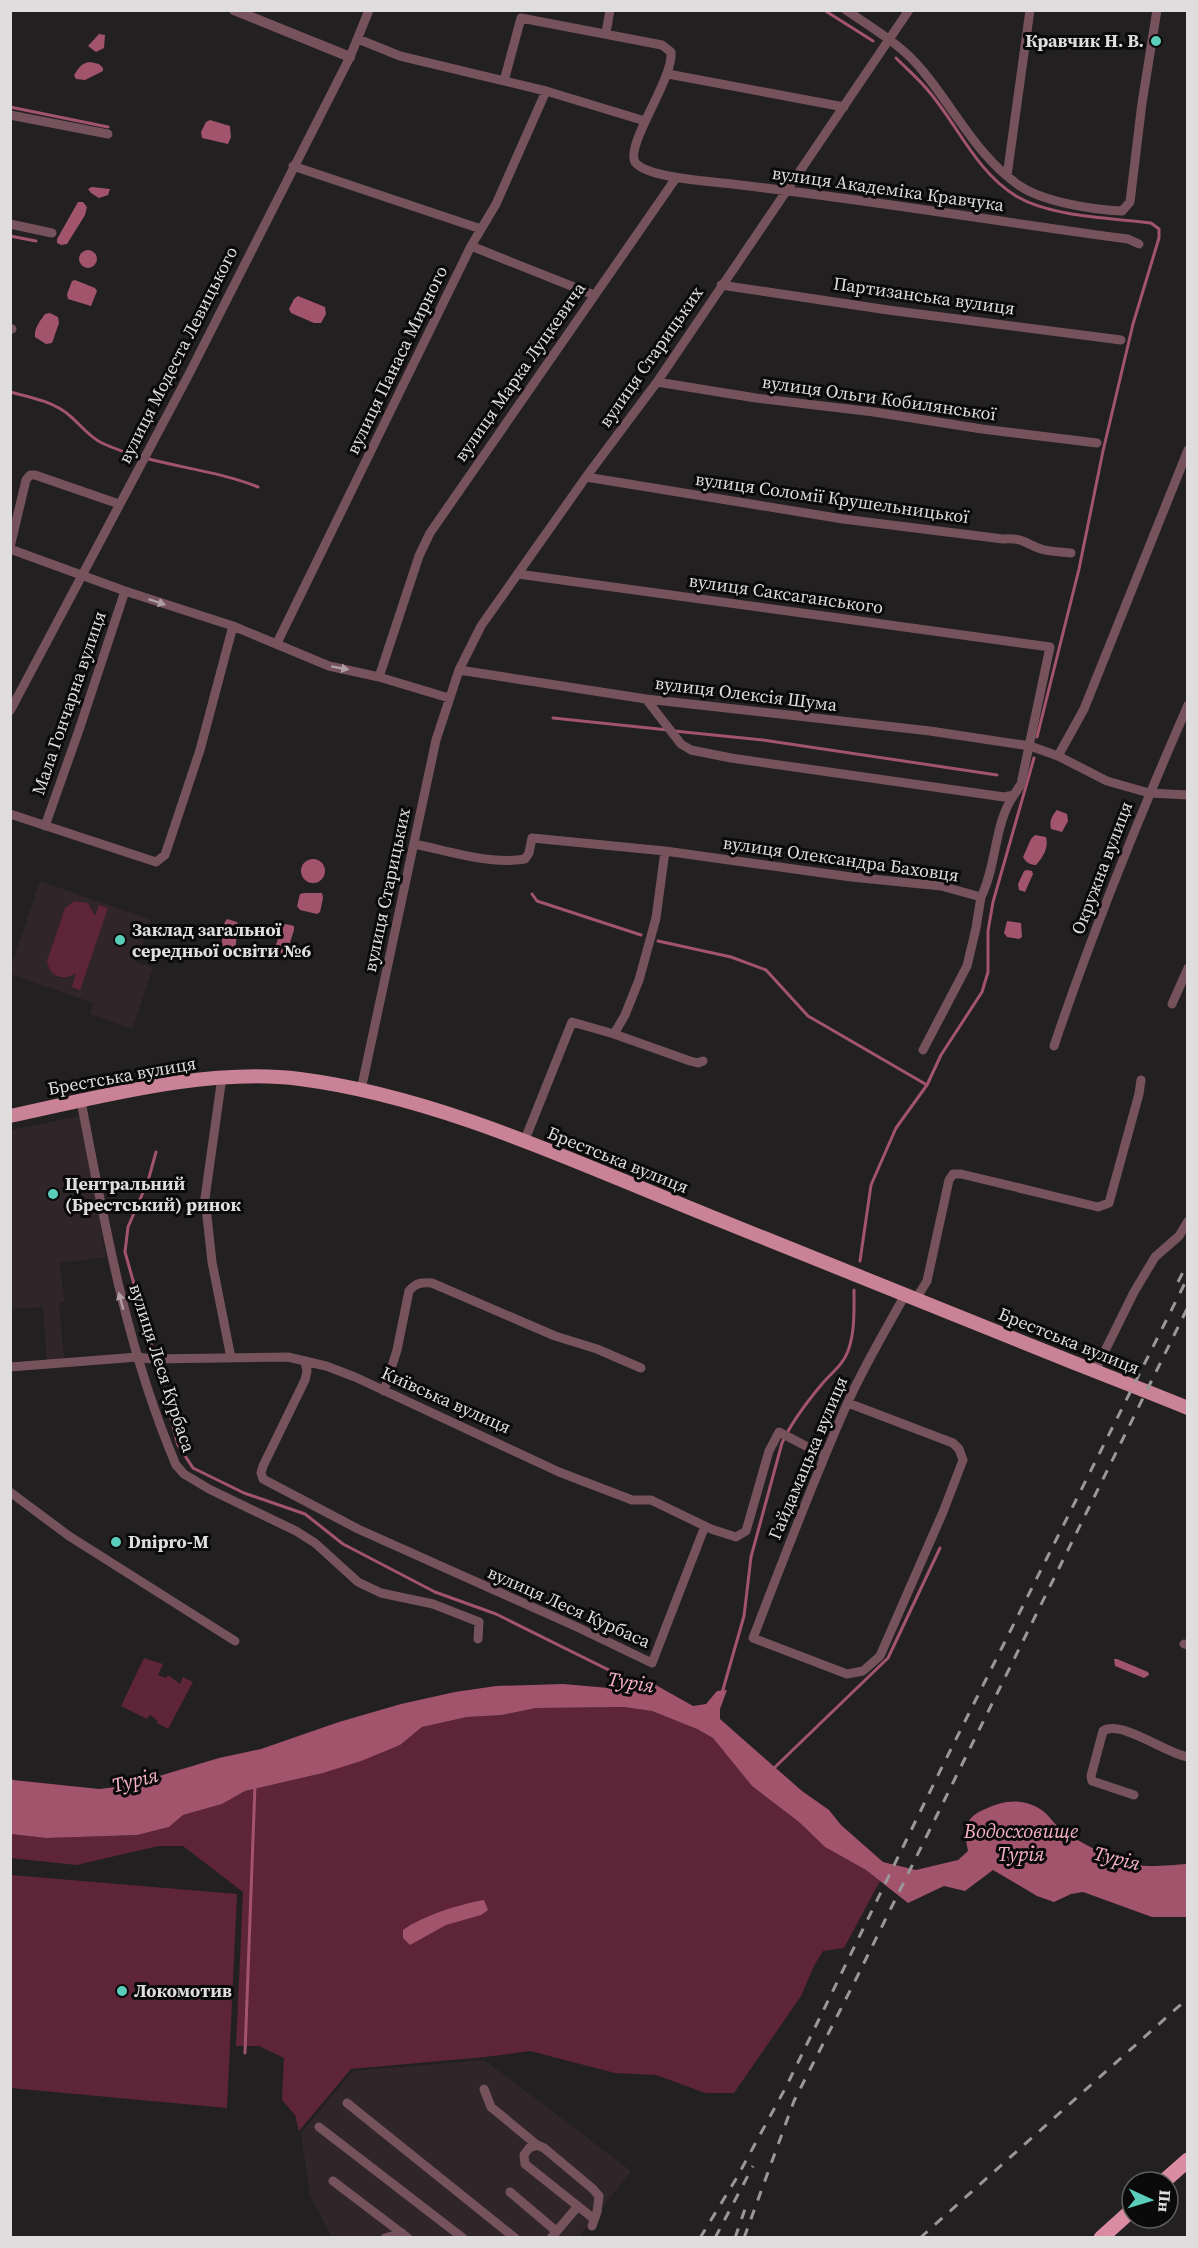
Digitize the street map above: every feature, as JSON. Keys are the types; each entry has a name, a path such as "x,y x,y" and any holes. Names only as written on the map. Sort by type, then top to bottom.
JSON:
{"highway":[{"path":"1177,2170 1188,2160"},
{"path":"1101,2238 1120,2221"}],"main road":[{"name":"Брестська вулиця","path":"10,1116 81,1101 222,1077 258,1076 299,1079 409,1101 524,1142 1188,1408"}],"street":[{"path":"234,10 350,57"},
{"name":"вулиця Модеста Левицького","path":"10,711 145,457 350,57 369,10"},
{"path":"606,33 610,10"},
{"path":"846,10 888,39 921,68 979,145 1007,176 1021,187 1050,198 1122,211 1130,202 1142,103 1157,10"},
{"name":"вулиця Старицьких","path":"361,1090 436,740 459,670 481,626 586,477 657,382 909,10"},
{"path":"1007,176 1030,10"},
{"path":"358,39 400,56 504,81 546,91 645,121 668,74 672,60 671,52 662,45 518,14 504,81"},
{"path":"668,74 844,107"},
{"name":"вулиця Панаса Мирного","path":"277,644 471,246 496,204 546,91"},
{"path":"10,115 108,134"},
{"name":"вулиця Академіка Кравчука","path":"645,121 633,154 635,161 640,166 676,178 788,190 1128,240 1139,244"},
{"path":"293,166 481,229"},
{"name":"вулиця Марка Луцкевича","path":"379,677 419,556 430,533 676,178"},
{"path":"10,224 52,233"},
{"path":"471,246 594,294"},
{"name":"Партизанська вулиця","path":"721,285 888,310 1121,340"},
{"name":"вулиця Ольги Кобилянської","path":"657,382 756,398 1097,443"},
{"path":"1058,756 1084,709 1188,450"},
{"path":"118,504 36,475 30,475 26,480 10,548 81,576 233,626 329,666 379,677 448,698"},
{"name":"вулиця Соломії Крушельницької","path":"586,477 843,519 1004,539 1013,538 1041,549 1071,553"},
{"name":"вулиця Саксаганського","path":"518,574 1050,647 1030,746"},
{"name":"Мала Гончарна вулиця","path":"45,826 125,591"},
{"path":"10,814 156,862 165,855 200,750 233,626"},
{"name":"вулиця Олексія Шума","path":"459,670 646,699 930,731 1030,746 1058,756 1107,781 1149,793 1188,795"},
{"path":"646,699 681,744 692,750 730,758 992,796 1014,795"},
{"name":"Окружна вулиця","path":"1054,1046 1096,926 1149,793 1188,705"},
{"path":"981,897 995,856 1002,822 1008,804 1021,784 1030,746"},
{"name":"вулиця Олександра Баховця","path":"414,844 473,856 517,860 525,859 529,853 532,838 665,851 851,877 941,886 981,897 967,966 923,1050"},
{"path":"615,1034 639,980 656,918 665,851"},
{"path":"1172,1004 1188,968"},
{"path":"524,1142 572,1022 615,1034 690,1061 703,1062"},
{"path":"222,1077 205,1198 212,1262 231,1358"},
{"name":"Гайдамацька вулиця","path":"848,1403 953,1443 959,1449 963,1460 880,1656 863,1671 848,1674 753,1638 848,1403 878,1342 911,1297 927,1281 949,1180 953,1174 961,1174 1098,1207 1110,1203 1141,1080"},
{"name":"вулиця Леся Курбаса","path":"81,1101 116,1283 138,1357 176,1465 184,1474 209,1489 296,1531 333,1557 358,1582 381,1593 432,1604 479,1622 478,1639"},
{"path":"1095,1371 1134,1292 1155,1257 1179,1236 1188,1221"},
{"path":"384,1391 397,1350 409,1291 414,1285 422,1282 432,1283 555,1336 597,1349 641,1368"},
{"name":"Київська вулиця","path":"10,1367 138,1357 151,1359 274,1356 305,1361 326,1366 384,1391 559,1472 632,1500 651,1500 705,1526 736,1537 746,1531 769,1451 776,1436 781,1432 825,1456"},
{"name":"вулиця Леся Курбаса","path":"305,1361 307,1371 305,1380 263,1466 262,1479 358,1529 652,1663 705,1526"},
{"path":"10,1492 69,1536 235,1641"},
{"path":"1134,1795 1092,1781 1103,1731 1107,1728 1129,1732 1172,1753 1188,1757"},
{"path":"484,2089 491,2107 585,2182 599,2196 593,2223 578,2206 525,2164 524,2155 530,2148 537,2145"},
{"path":"347,2103 515,2238"},
{"path":"319,2127 463,2238"},
{"path":"333,2181 405,2235"},
{"path":"510,2192 554,2234 578,2206"},
{"path":"384,2238 405,2235"}],"shaded area":[{"name":"Заклад загальної середньої освіти №6","path":"40,881 151,920 136,962 153,968 132,1029 90,1014 93,1003 11,974 11,967","holes":["80,901 91,907 95,918 99,905 107,908 77,971 63,978 57,977 49,969 47,961 65,908 72,902"]},
{"path":"74,901 88,903 95,916 99,905 108,908 80,990 72,987 76,973 66,977 58,976 51,971 47,961 65,908"},
{"name":"Центральний (Брестський) ринок","path":"80,1116 106,1257 59,1263 65,1302 59,1303 64,1359 47,1362 43,1307 11,1309 11,1130"},
{"path":"144,1658 163,1664 158,1675 166,1678 168,1675 180,1684 183,1677 193,1682 168,1729 157,1723 158,1721 150,1715 147,1719 121,1706"},
{"path":"624,1707 652,1711 713,1738 752,1786 799,1822 825,1847 866,1870 880,1881 844,1948 823,1951 801,1996 734,2093 705,2093 656,2075 615,2073 530,2051 351,2069 299,2131 295,2115 282,2100 284,2058 259,2046 236,2046 243,1892 183,1846 159,1846 76,1865 11,1858 11,1834 46,1838 137,1835 169,1827 183,1815 222,1804 245,1791 323,1773 400,1745 422,1727 467,1717 502,1715 536,1708"},
{"name":"Локомотив","path":"11,1875 237,1894 227,2108 11,2088"},
{"path":"484,2060 631,2171 579,2237 332,2237 310,2196 301,2133 353,2071"}],"water":[{"path":"99,34 105,35 104,48 96,52 88,46"},
{"path":"84,63 99,64 103,71 85,80 76,79 74,75 79,68"},
{"path":"210,120 230,126 231,137 228,144 202,138 201,132 206,122"},
{"path":"92,187 110,189 108,195 99,198 88,189"},
{"path":"78,202 83,202 87,207 85,215 67,244 61,245 57,243 57,239"},
{"path":"84,250 92,250 97,255 95,266 84,268 79,263 79,255"},
{"path":"75,280 97,291 91,306 68,299 67,294 72,281"},
{"path":"298,296 325,307 326,314 321,323 314,323 291,313 289,309"},
{"path":"50,313 58,317 59,323 52,343 46,344 35,337 35,331 45,314"},
{"path":"1057,810 1067,814 1068,821 1062,832 1051,829 1051,819"},
{"path":"1035,835 1046,837 1047,845 1041,859 1036,865 1032,865 1023,857"},
{"path":"313,859 321,863 325,871 321,879 313,883 305,879 301,871 305,863"},
{"path":"1024,871 1032,871 1033,874 1025,892 1019,890 1018,884"},
{"path":"322,893 320,912 317,914 300,910 297,906 300,894"},
{"path":"227,919 237,922 238,925 235,951 230,953 223,948 222,939 223,926"},
{"path":"1007,921 1021,923 1022,937 1019,939 1007,937 1004,933"},
{"path":"282,925 294,926 294,930 285,958 275,958 273,955"},
{"path":"1114,1659 1148,1672 1149,1675 1144,1678 1115,1666"},
{"name":"Водосховище Турія","path":"638,1679 654,1684 693,1706 706,1704 717,1691 727,1690 720,1709 720,1719 802,1791 829,1810 841,1825 883,1862 916,1870 958,1860 968,1851 966,1826 972,1817 998,1804 1021,1802 1043,1811 1060,1829 1077,1840 1124,1862 1147,1866 1187,1864 1187,1917 1152,1917 1083,1892 1071,1894 1054,1902 1037,1896 993,1870 965,1891 944,1886 908,1903 866,1870 825,1847 799,1822 752,1786 713,1738 652,1711 624,1707 536,1708 502,1715 467,1717 422,1727 400,1745 361,1761 323,1773 245,1791 222,1804 183,1815 169,1827 137,1835 46,1838 11,1834 11,1777 13,1780 99,1789 126,1786 219,1758 261,1749 339,1722 401,1704 455,1692 496,1686 563,1684 609,1688"},
{"path":"484,1900 488,1910 481,1915 446,1925 410,1945 403,1938 403,1930 420,1920 464,1904"}],"waterway":[{"path":"824,10 873,41"},
{"path":"896,58 931,94 990,175 1016,196 1030,203 1063,212 1151,223 1159,229 1159,238 1133,324 1103,451 1079,569 1037,737"},
{"path":"10,107 108,127"},
{"path":"10,236 36,241"},
{"path":"10,392 57,407 97,440 121,451 239,480 258,487"},
{"path":"553,718 668,730"},
{"path":"674,731 763,740 997,775"},
{"path":"860,1261 871,1185 896,1128 927,1085 941,1055 982,992 988,972 988,931 993,902 1034,758"},
{"path":"532,894 537,901 641,935"},
{"path":"658,941 731,957 766,970 808,1016 927,1085"},
{"path":"152,1348 125,1252 128,1227 148,1181 156,1152"},
{"path":"722,1693 744,1616 751,1557 782,1443 805,1405 846,1356 853,1329 854,1290"},
{"name":"Турія","path":"157,1366 178,1445 193,1468 244,1493 305,1514 343,1544 435,1592 496,1614 633,1682"},
{"path":"772,1770 888,1658 940,1548"},
{"path":"245,2053 255,1785"}],"railway":[{"path":"1178,1282 1188,1262"},
{"path":"700,2238 736,2179 786,2087 940,1771 1188,1277"},
{"path":"744,2238 794,2101 1188,1307"},
{"path":"920,2238 1188,1998"},
{"path":"715,2238 753,2166"},
{"path":"735,2238 745,2209"}],"place":[{"name":"Кравчик Н. В.","path":"1156,41"},
{"name":"Заклад загальної середньої освіти №6","path":"120,940"},
{"name":"Центральний (Брестський) ринок","path":"53,1194"},
{"name":"Dnipro-M","path":"116,1542"},
{"name":"Локомотив","path":"122,1991"}]}
